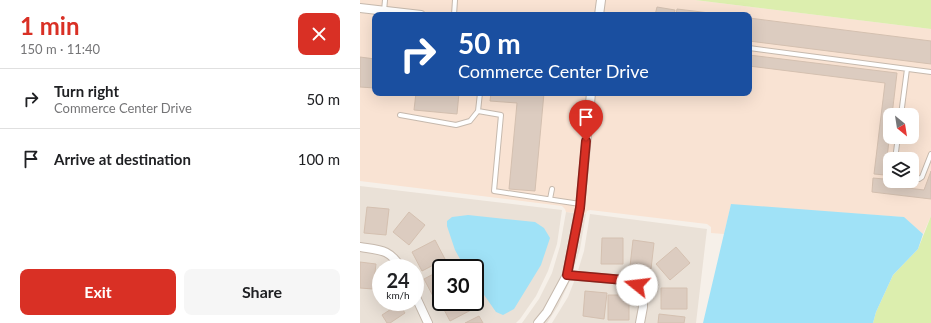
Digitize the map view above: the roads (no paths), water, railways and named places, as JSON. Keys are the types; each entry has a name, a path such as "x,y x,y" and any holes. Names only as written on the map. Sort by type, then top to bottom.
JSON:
{"street":[{"path":"599,12 601,0"},
{"path":"360,8 393,12"},
{"path":"538,323 547,312 567,275 580,204 591,96"},
{"path":"360,247 384,250 396,259"},
{"path":"567,275 624,280 637,285 643,295 643,307 640,323"},
{"path":"422,311 427,322"}],"lane":[{"path":"384,11 385,0"},
{"path":"454,12 455,0"},
{"path":"752,48 931,72"},
{"path":"902,108 908,69"},
{"path":"400,115 456,125 470,121 478,110 480,96"},
{"path":"478,110 501,115 494,191 580,204"},
{"path":"919,179 922,177 931,154"},
{"path":"550,199 552,189"}],"water":[{"path":"731,204 904,217 923,234 918,249 893,275 876,312 873,323 703,323"},
{"path":"468,215 535,222 544,228 550,238 541,265 514,309 503,315 496,312 484,295 484,259 460,259 455,250 447,226 447,221 452,217"}]}
